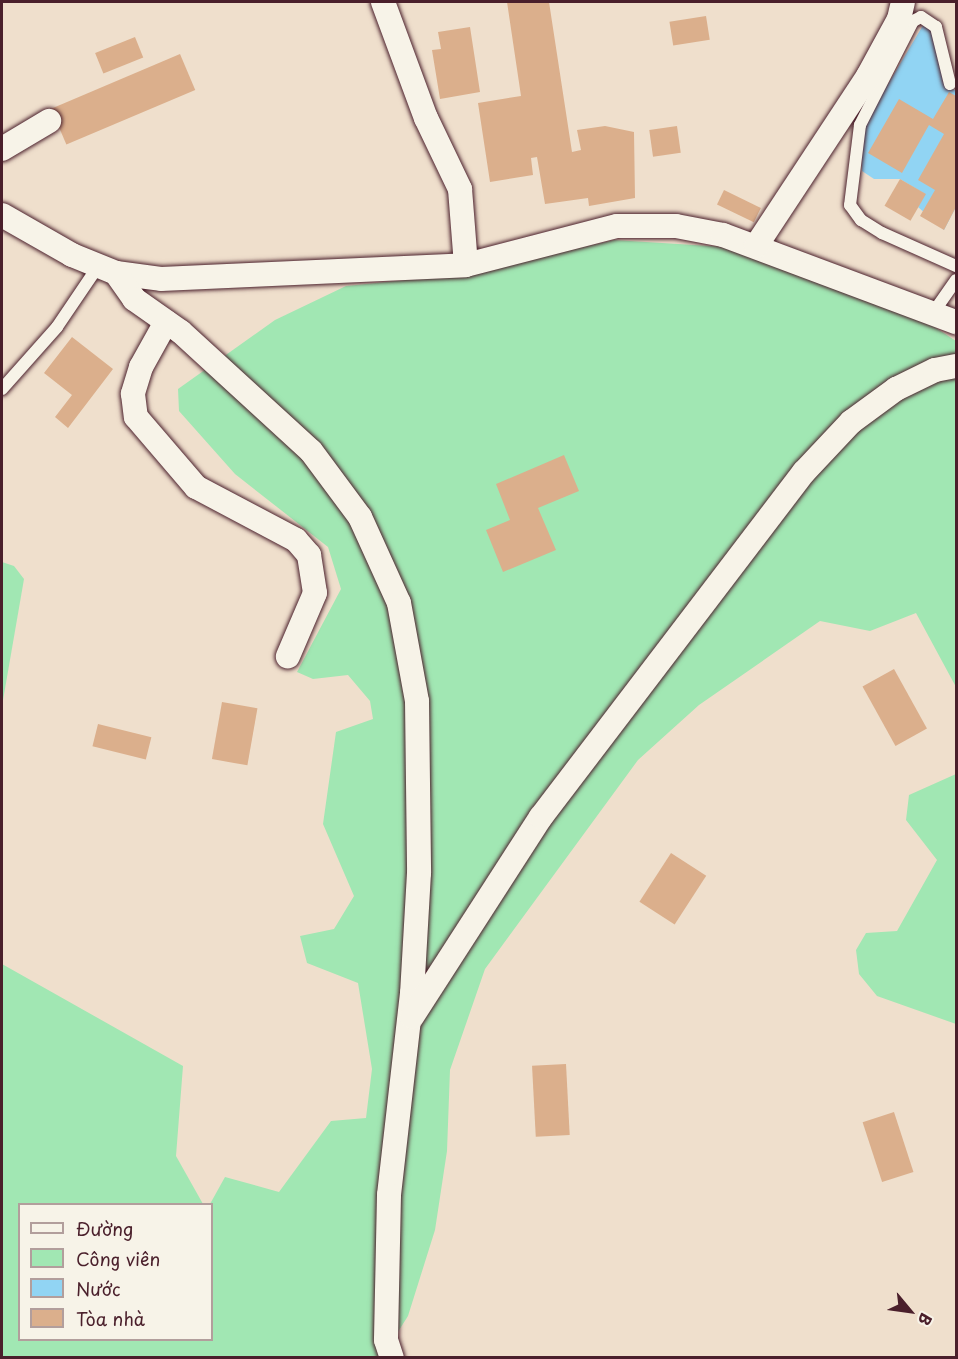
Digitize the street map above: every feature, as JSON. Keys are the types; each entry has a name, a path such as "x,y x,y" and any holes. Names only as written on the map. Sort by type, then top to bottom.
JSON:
{"street":[{"path":"383,2 426,118 460,189 466,266"},
{"path":"756,246 867,76 899,19 903,2"},
{"path":"2,148 49,121"},
{"path":"2,215 108,269 161,279 243,278 334,268 466,266 641,224 723,235 957,322"},
{"path":"108,269 134,299 166,322 311,451 360,517 399,603 417,701 419,873 409,1022 389,1195 386,1340 392,1358"},
{"path":"166,322 141,366 133,394 136,417 196,487 296,540 309,555 315,593 288,656"},
{"path":"409,1022 541,817 804,472 851,422 896,389 935,370 957,366"}],"lane":[{"path":"950,84 936,27 921,17 913,21 860,125 850,205 861,220 882,233 957,266"},
{"path":"2,389 108,269"},
{"path":"933,313 957,280"}],"green space":[{"path":"614,240 726,247 916,315 956,341 956,687 916,613 870,631 820,621 699,705 638,760 485,969 450,1070 447,1151 435,1230 408,1316 382,1357 2,1357 2,964 183,1066 176,1156 202,1203 18,1203 18,1341 213,1341 213,1203 211,1203 225,1177 279,1192 331,1121 366,1118 372,1069 358,983 307,963 300,936 334,929 354,896 323,824 336,732 373,719 370,701 348,675 313,679 297,672 341,589 328,547 235,474 179,411 178,389 275,320 346,286 466,274"},
{"path":"2,562 14,566 24,579 2,706"},
{"path":"956,774 956,1024 877,996 859,974 856,950 866,933 897,931 937,860 906,820 909,795"}],"water":[{"path":"925,22 934,30 946,85 956,91 956,207 944,230 918,207 925,194 900,179 874,179 862,171 860,131"}],"building":[{"path":"507,2 549,2 572,152 581,150 577,130 605,126 634,132 635,198 589,206 588,198 545,204 537,157 531,158 533,175 490,182 478,103 521,96"},
{"path":"706,16 710,40 673,45 669,22"},
{"path":"470,27 480,92 440,99 432,50 441,49 438,32"},
{"path":"135,37 143,57 103,74 95,53"},
{"path":"180,54 195,90 66,145 51,109"},
{"path":"949,92 956,96 956,207 944,230 920,216 935,190 918,180 944,134 929,125 902,173 868,153 899,99 933,119"},
{"path":"677,126 681,153 653,157 649,130"},
{"path":"900,179 926,194 910,221 884,206"},
{"path":"724,190 761,208 754,222 717,204"},
{"path":"72,337 113,369 68,428 55,417 72,395 44,373"},
{"path":"564,455 579,491 538,508 556,550 503,572 486,530 510,520 496,484"},
{"path":"894,669 927,728 895,746 863,686"},
{"path":"222,702 257,708 247,765 212,759"},
{"path":"98,724 151,737 146,760 92,746"},
{"path":"671,853 706,876 675,925 639,902"},
{"path":"566,1064 570,1135 536,1137 532,1066"},
{"path":"894,1112 913,1172 882,1182 863,1122"}]}
